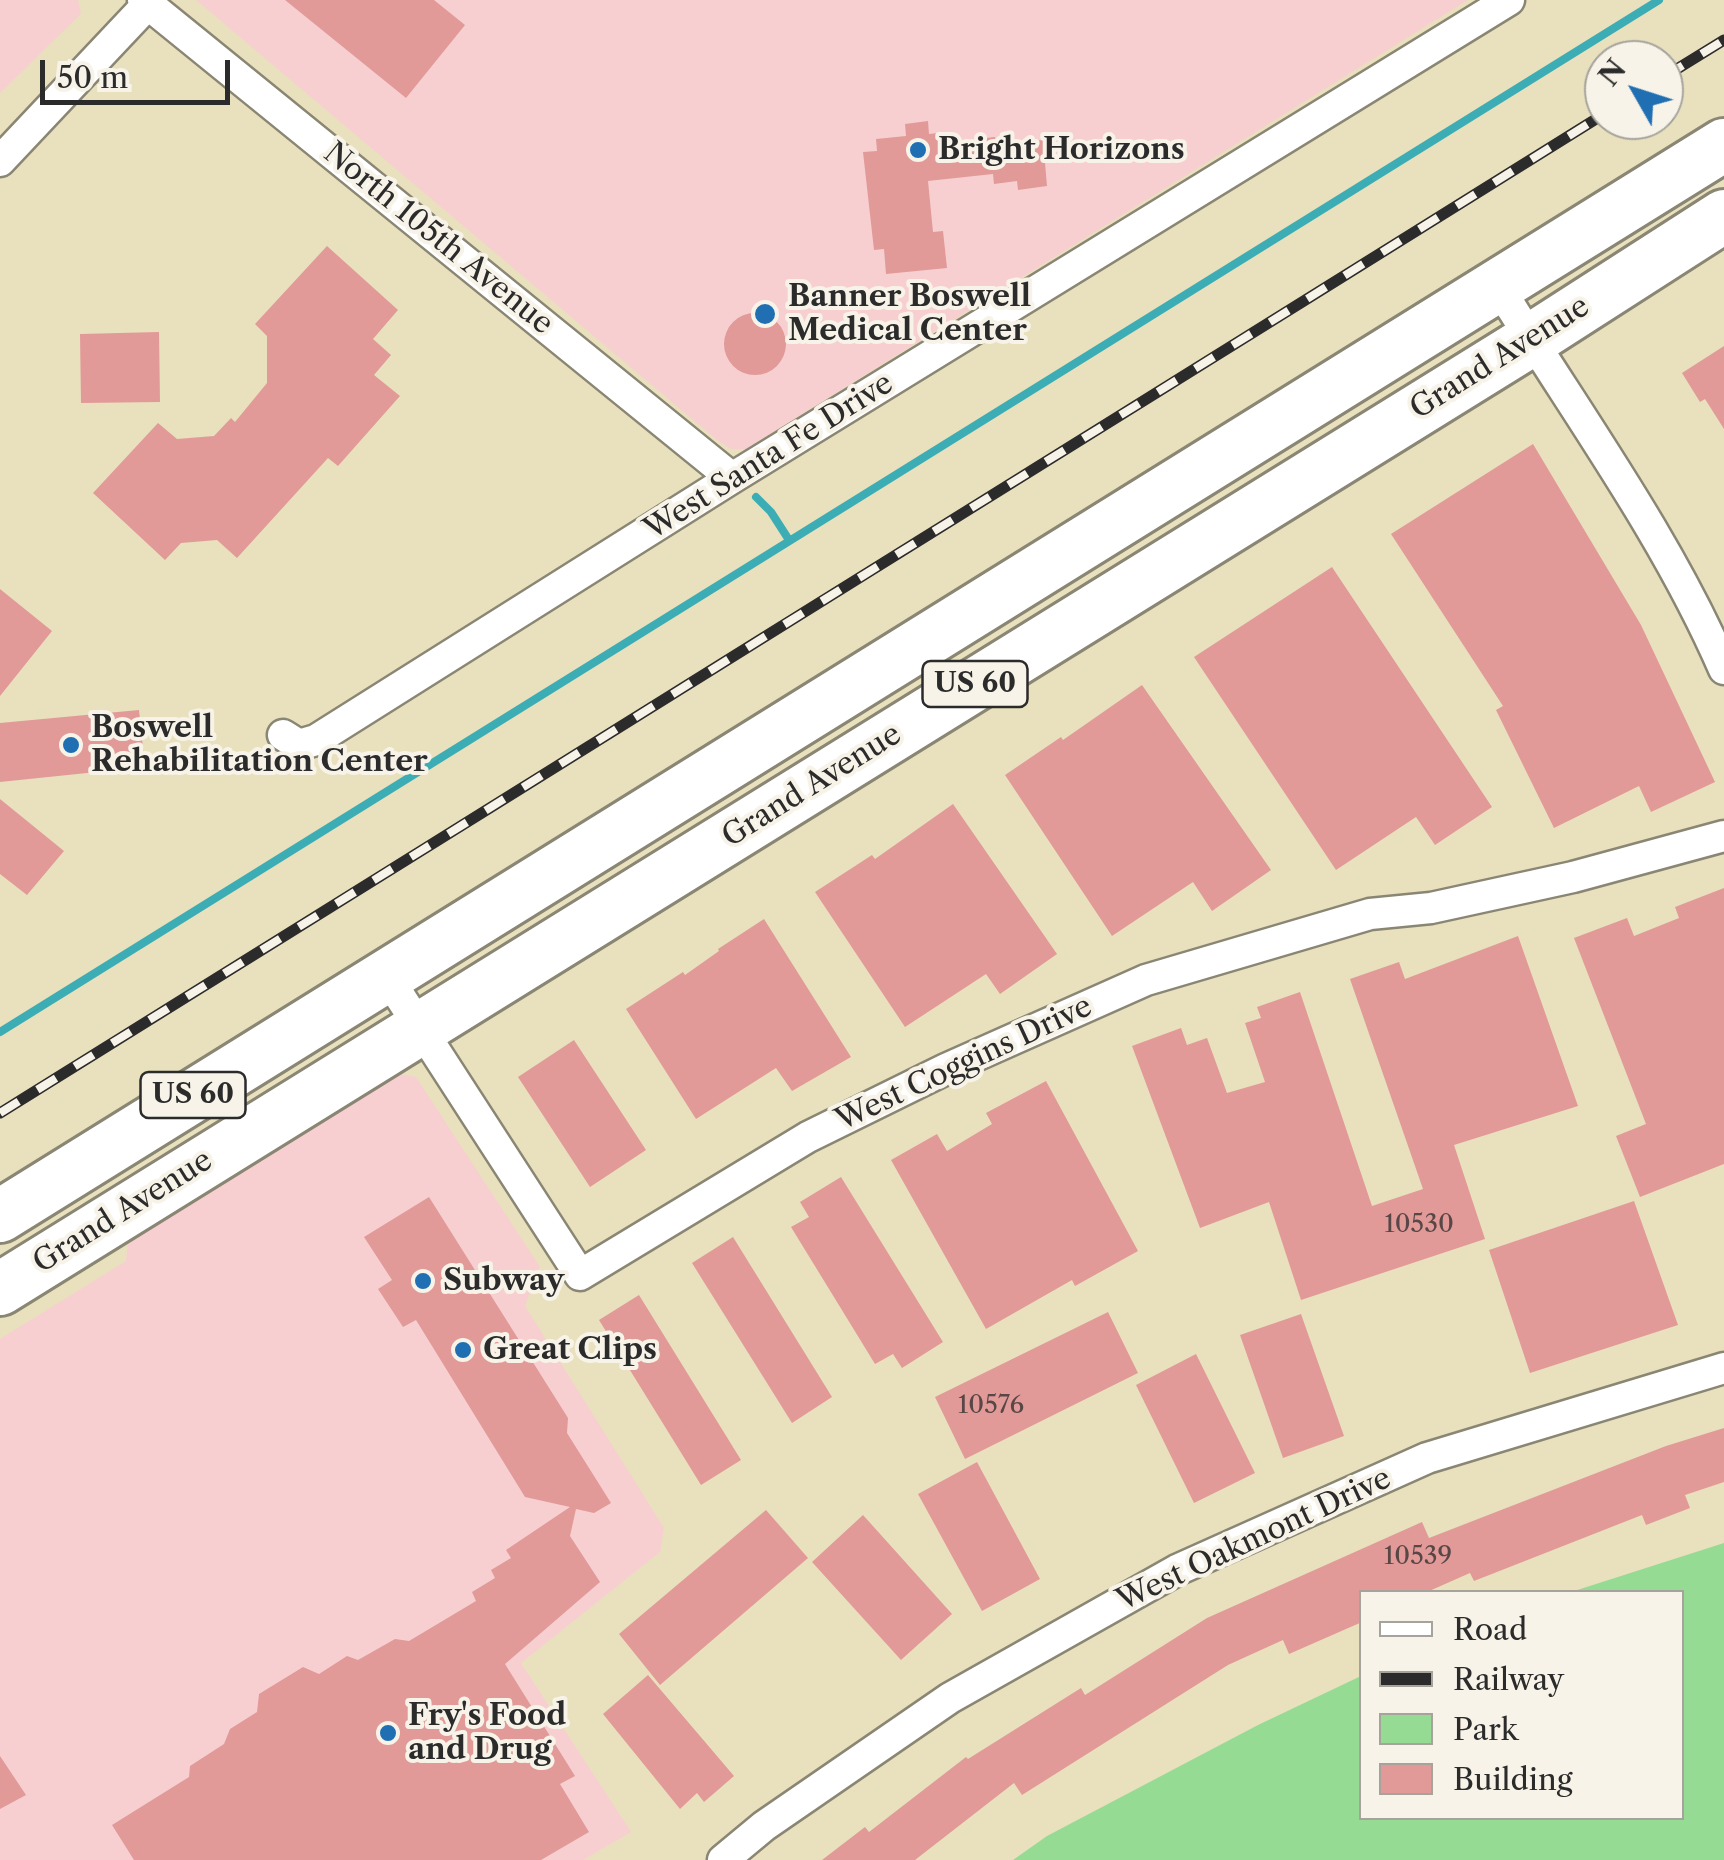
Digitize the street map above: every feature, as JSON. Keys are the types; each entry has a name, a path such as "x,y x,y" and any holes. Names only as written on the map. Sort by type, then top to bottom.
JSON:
{"highway":[{"name":"Grand Avenue","path":"0,1216 1724,145"},
{"name":"Grand Avenue","path":"0,1289 1531,340 1724,216"}],"street":[{"name":"West Santa Fe Drive","path":"283,736 299,745 316,740 732,478 1509,0"},
{"name":"North 105th Avenue","path":"146,2 732,478"},
{"path":"0,161 146,2"},
{"path":"1498,286 1660,544 1724,669"},
{"name":"West Coggins Drive","path":"386,975 580,1275 808,1137 946,1069 1146,980 1370,914 1431,908 1573,877 1724,836"},
{"name":"West Oakmont Drive","path":"723,1860 764,1826 950,1698 1177,1570 1427,1458 1724,1368"}],"shaded area":[{"path":"0,0 78,0 81,14 0,93"},
{"name":"Banner Boswell Medical Center","path":"196,0 1468,0 746,449 731,449"},
{"path":"395,1073 416,1077 540,1267 525,1306 664,1528 660,1552 521,1663 631,1832 583,1860 0,1860 0,1339 126,1261 128,1240"}],"green space":[{"path":"1724,1543 1724,1860 1013,1860 1047,1836 1258,1725 1359,1677 1359,1820 1684,1820 1684,1590 1577,1590"}],"building":[{"path":"285,0 434,0 465,25 406,98"},
{"path":"928,121 929,134 948,132 949,142 995,137 996,145 1043,140 1047,186 1018,190 1017,181 994,184 993,174 928,181 933,232 943,231 947,268 886,274 884,249 874,250 863,152 877,151 876,139 906,136 905,124"},
{"path":"327,246 398,310 373,339 391,355 374,375 400,396 338,466 328,458 237,558 217,540 181,543 165,560 93,493 158,423 177,439 214,436 231,418 235,422 267,383 267,336 255,324"},
{"path":"755,313 777,322 786,344 777,366 755,375 733,366 724,344 733,322"},
{"path":"159,332 160,402 81,403 80,334"},
{"path":"1724,346 1724,429 1682,373"},
{"path":"1533,444 1641,625 1715,782 1651,812 1639,786 1554,828 1496,710 1503,706 1391,534"},
{"path":"1332,567 1492,807 1435,845 1416,817 1336,870 1194,657"},
{"name":"Boswell Rehabilitation Center","path":"0,589 52,631 0,696"},
{"path":"1142,685 1271,870 1212,911 1193,882 1112,936 1005,775"},
{"name":"Boswell Rehabilitation Center","path":"139,710 145,767 0,782 0,723"},
{"name":"Boswell Rehabilitation Center","path":"0,799 64,851 27,895 0,874"},
{"path":"953,804 1057,954 1000,994 986,974 905,1027 815,892 872,855 875,859"},
{"path":"1724,888 1724,1164 1640,1197 1616,1136 1646,1124 1574,938 1627,918 1634,936 1679,918 1675,907"},
{"path":"764,919 851,1057 792,1091 776,1068 696,1119 626,1009 683,972 685,975"},
{"path":"1518,936 1578,1106 1454,1145 1485,1239 1301,1300 1269,1202 1200,1228 1132,1046 1181,1028 1187,1045 1207,1038 1227,1093 1265,1082 1245,1023 1261,1018 1257,1007 1300,992 1372,1206 1423,1189 1350,979 1399,962 1405,979"},
{"path":"574,1040 646,1150 590,1187 518,1077"},
{"path":"1046,1081 1138,1251 1075,1286 1072,1280 986,1329 891,1160 937,1134 947,1151 992,1124 986,1113"},
{"path":"841,1177 943,1342 902,1368 893,1354 875,1364 791,1227 809,1217 800,1202"},
{"name":"Fry's Food and Drug","path":"429,1197 568,1418 567,1433 611,1503 594,1513 576,1509 570,1536 600,1582 505,1664 575,1776 560,1784 589,1832 541,1860 134,1860 112,1825 189,1777 190,1766 224,1744 230,1729 257,1712 259,1694 303,1667 319,1674 347,1656 358,1660 395,1639 409,1641 476,1601 472,1592 495,1578 491,1570 511,1558 506,1550 570,1507 525,1497 416,1320 403,1327 378,1289 392,1280 364,1237"},
{"path":"1634,1201 1678,1325 1530,1373 1489,1250"},
{"path":"733,1237 832,1397 792,1423 692,1263"},
{"path":"639,1295 741,1460 701,1485 599,1320"},
{"path":"1108,1312 1138,1373 965,1459 935,1397"},
{"path":"1301,1314 1344,1436 1283,1458 1240,1335"},
{"path":"1196,1354 1255,1473 1194,1503 1136,1385"},
{"path":"1724,1428 1724,1482 1685,1495 1690,1508 1646,1525 1642,1515 1474,1581 1470,1573 1432,1590 1359,1590 1359,1623 1289,1654 1283,1640 1228,1665 1022,1795 1014,1783 915,1860 822,1860 865,1827 869,1832 966,1757 1081,1688 1085,1695 1207,1618 1422,1522 1429,1538 1666,1446"},
{"path":"977,1462 1040,1579 982,1611 918,1494"},
{"path":"766,1510 808,1558 660,1685 619,1634"},
{"path":"863,1515 952,1614 901,1660 812,1562"},
{"path":"648,1675 734,1776 704,1802 697,1793 680,1809 603,1714"},
{"path":"0,1756 26,1795 0,1809"}],"waterway":[{"path":"0,1032 1659,0"},
{"path":"756,497 789,540"}],"railway":[{"path":"1684,65 1724,40"},
{"path":"0,1113 1584,126"}],"place":[{"name":"Bright Horizons","path":"918,150"},
{"name":"Banner Boswell Medical Center","path":"765,314"},
{"name":"Boswell Rehabilitation Center","path":"71,745"},
{"name":"Subway","path":"423,1281"},
{"name":"Great Clips","path":"463,1350"},
{"name":"Fry's Food and Drug","path":"388,1733"}]}
